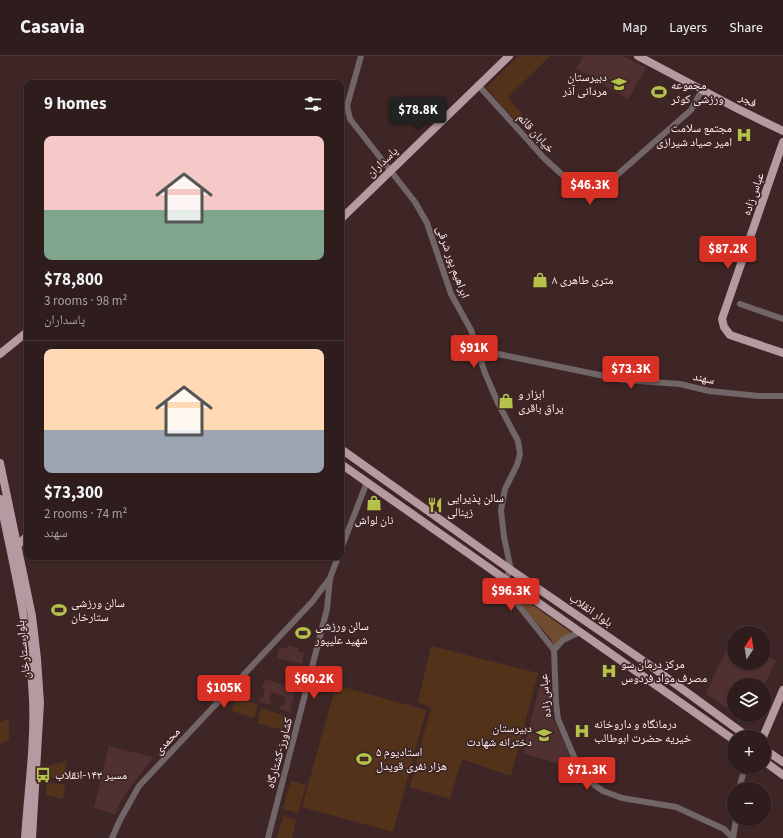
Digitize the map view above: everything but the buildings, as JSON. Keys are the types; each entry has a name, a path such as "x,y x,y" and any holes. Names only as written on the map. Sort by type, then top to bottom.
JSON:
{"main road":[{"name":"پاسداران","path":"344,217 509,56"},
{"name":"فجر","path":"638,56 783,131"},
{"name":"عباس زاده","path":"783,142 722,318 724,327 730,335 783,354"},
{"path":"0,354 24,334"},
{"name":"بلوار انقلاب","path":"344,451 511,570 670,680 738,730"},
{"name":"بلوار ستارخان","path":"0,463 29,648 33,699 25,838"},
{"name":"بلوار انقلاب","path":"344,466 727,735"},
{"path":"367,482 376,474"},
{"name":"بلوار ستارخان","path":"0,499 32,616 37,660 40,703 32,838"},
{"path":"13,547 24,538"},
{"path":"663,690 670,691 673,689 674,686 670,680"},
{"path":"766,730 783,690"},
{"path":"771,753 783,762"},
{"path":"771,766 783,775"}],"street":[{"name":"ابراهیم پور شرقی","path":"360,56 347,106 350,119 415,202 427,223 451,294 471,330 485,373 498,403 518,441 520,454 517,465 505,489 501,510 504,537 511,570"},
{"name":"خیابان قائم","path":"479,86 544,158 583,194 592,197 691,110 702,90"},
{"path":"740,304 783,319"},
{"name":"سهند","path":"479,355 498,354 624,380 680,384 709,391 759,396 783,396"},
{"path":"344,541 367,482"},
{"name":"کشاورز-کشتارگاه","path":"268,838 327,609 330,578 337,560"},
{"path":"511,570 505,579 519,606 554,650 563,640 580,632"},
{"name":"محمدی","path":"112,838 139,786 312,602 330,578"},
{"name":"عباس زاده","path":"554,650 558,719 578,766 593,784 603,791 622,798 676,807 724,829 733,838"},
{"path":"733,838 735,826"}],"shaded area":[{"path":"518,56 550,56 508,97 523,115 516,121 486,88"},
{"name":"دبیرستان مردانی آذر","path":"584,56 623,56 646,68 628,99 576,68"},
{"path":"516,593 572,633 555,647 550,638 521,605"},
{"path":"288,645 299,648 298,652 304,653 302,664 277,658 279,647 287,649"},
{"path":"431,646 538,673 511,776 462,759 450,799 410,787 431,708 418,702"},
{"path":"727,650 727,670 771,670 771,658 776,661 768,678 727,678 727,708 706,694"},
{"path":"265,679 296,689 290,708 292,709 291,713 280,709 281,705 284,706 286,697 271,692 269,700 271,701 270,705 259,702 260,698 263,698 265,689 262,688"},
{"name":"دبیرستان دخترانه شهادت","path":"540,684 549,686 552,716 572,760 569,767 523,753"},
{"name":"استادیوم ۵ هزار نفری قویدل","path":"336,685 426,710 393,832 302,807"},
{"path":"235,698 258,704 254,718 232,711"},
{"path":"261,708 285,716 282,730 258,723"},
{"path":"9,719 9,740 0,743 0,722"},
{"path":"109,746 153,757 121,801 115,814 94,808"},
{"path":"66,761 65,778 47,778 47,766"},
{"path":"291,781 306,785 298,813 283,809"},
{"path":"46,782 65,785 63,799 46,795"},
{"path":"283,816 296,820 292,838 277,838"}],"place":[{"name":"دبیرستان مردانی آذر","path":"619,84"},
{"name":"مجموعه ورزشی کوثر","path":"659,92"},
{"name":"مجتمع سلامت امیر صیاد شیرازی","path":"744,135"},
{"name":"۸ متری طاهری","path":"540,280"},
{"name":"ابزار و یراق باقری","path":"506,401"},
{"name":"نان لواش","path":"374,503"},
{"name":"سالن پذیرایی زینالی","path":"435,505"},
{"name":"سالن ورزشی ستارخان","path":"59,610"},
{"name":"سالن ورزشی شهید علیپور","path":"303,633"},
{"name":"مرکز درمان سو مصرف مواد فردوس","path":"609,671"},
{"name":"درمانگاه و داروخانه خیریه حضرت ابوطالب","path":"582,731"},
{"name":"دبیرستان دخترانه شهادت","path":"544,735"},
{"name":"استادیوم ۵ هزار نفری قویدل","path":"364,759"},
{"name":"مسیر ۱۴۳-انقلاب","path":"43,775"}]}
